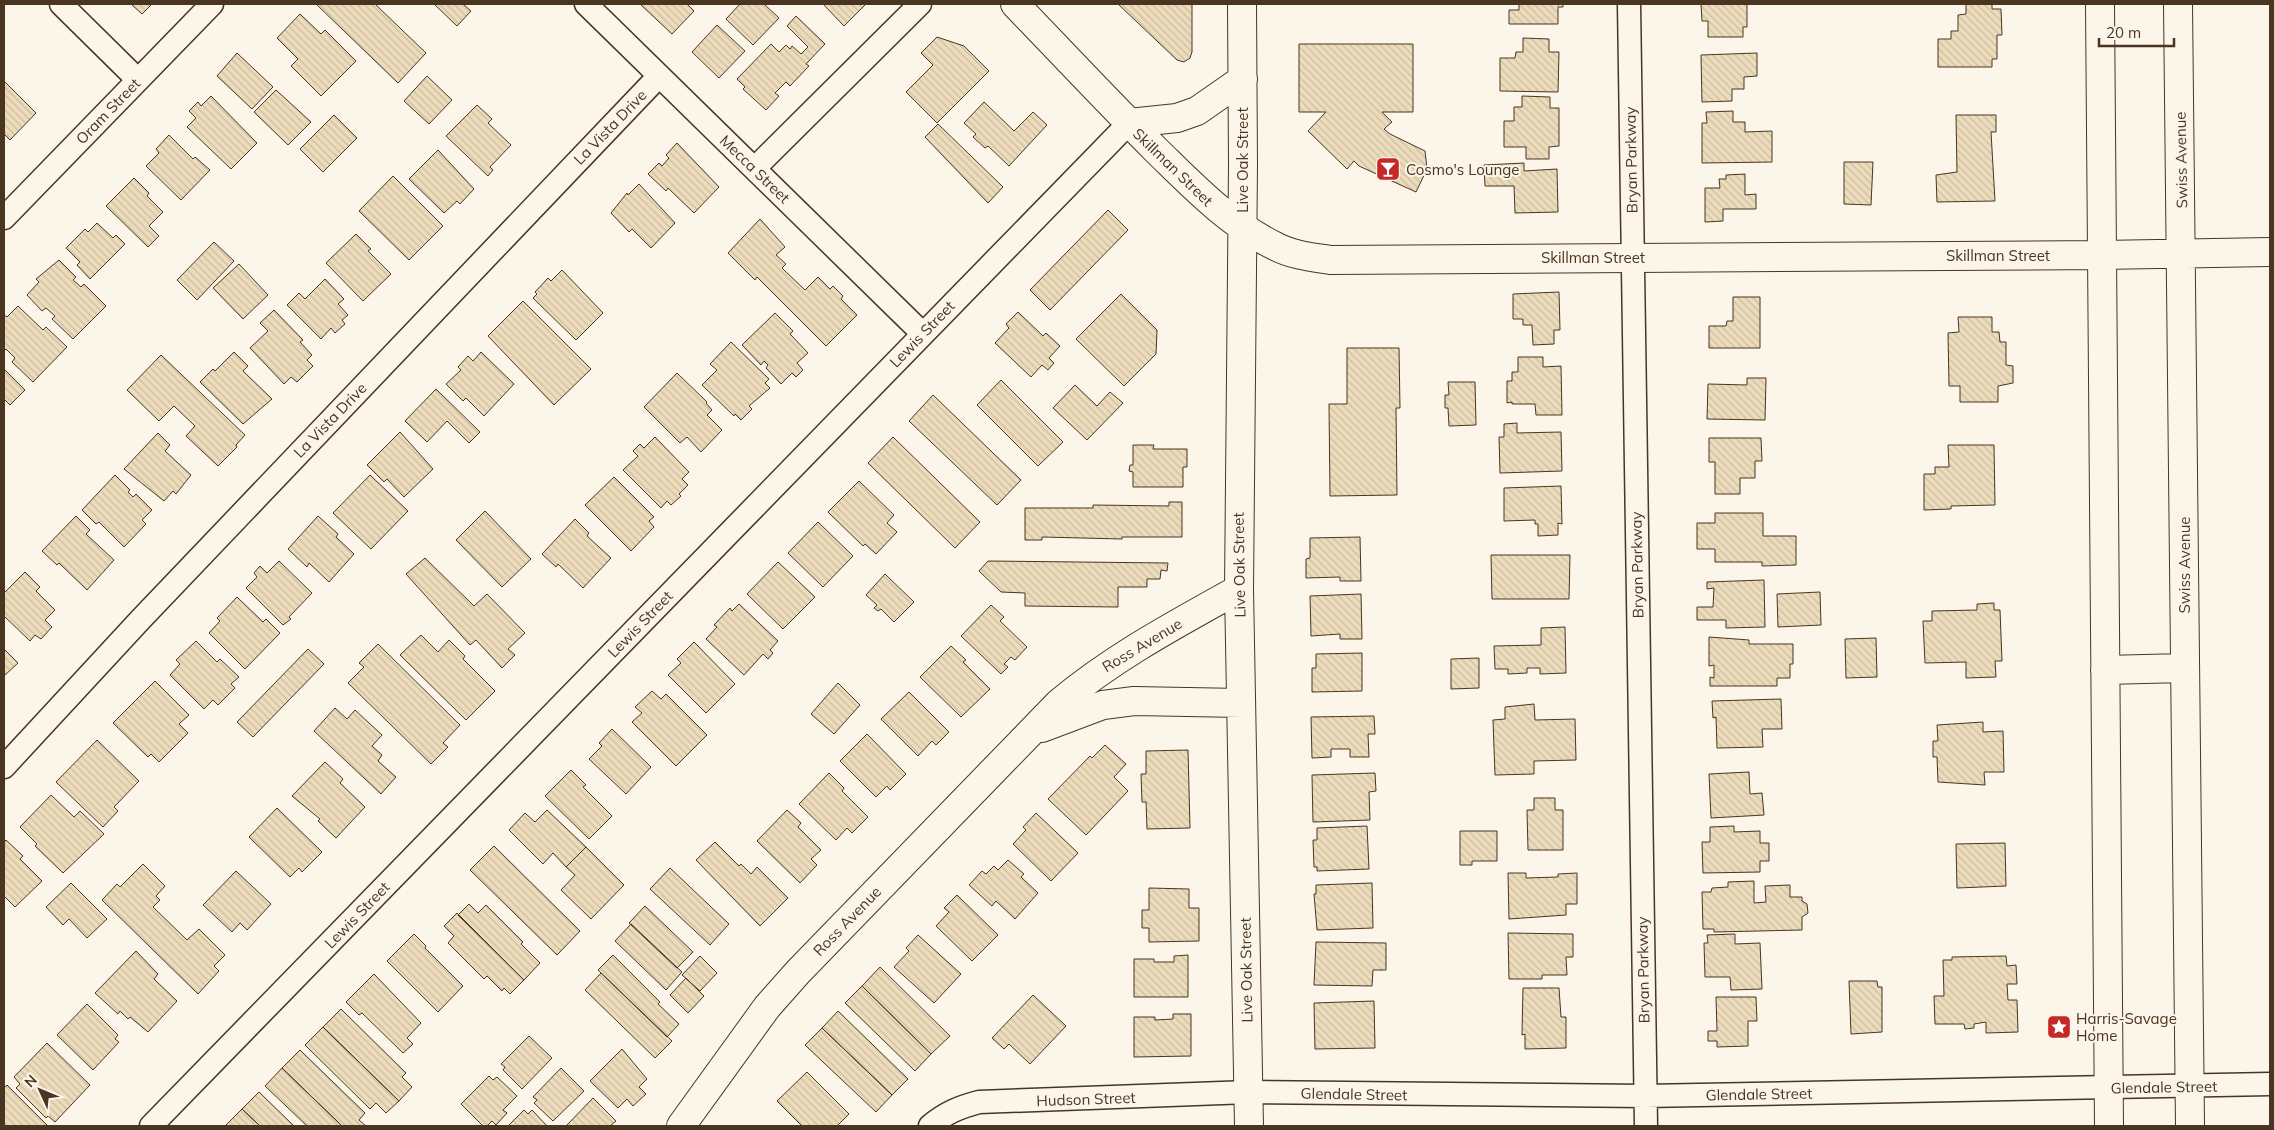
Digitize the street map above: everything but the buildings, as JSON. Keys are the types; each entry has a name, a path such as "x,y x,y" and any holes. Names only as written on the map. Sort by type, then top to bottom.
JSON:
{"street":[{"path":"60,4 138,80"},
{"name":"Oram Street","path":"4,218 212,4"},
{"name":"Mecca Street","path":"586,4 923,334"},
{"path":"755,168 920,4"},
{"name":"Skillman Street","path":"1015,4 1129,123 1212,205 1242,227 1287,251 1330,260 1632,256 2101,255 2270,252"},
{"name":"Live Oak Street","path":"1242,4 1239,589 1249,1126"},
{"name":"Bryan Parkway","path":"1629,4 1646,1126"},
{"path":"2100,4 2109,1126"},
{"name":"Swiss Avenue","path":"2178,4 2190,1126"},
{"name":"La Vista Drive","path":"4,767 141,619 659,76"},
{"path":"1129,123 1177,118 1197,110 1242,80"},
{"name":"Lewis Street","path":"151,1126 1129,123"},
{"name":"Ross Avenue","path":"681,1126 767,1007 1059,703 1090,677 1157,634 1239,589"},
{"path":"2105,670 2184,668"},
{"name":"Ross Avenue","path":"1031,732 1094,708 1118,703 1143,701 1241,703"},
{"name":"Glendale Street","path":"1249,1092 1645,1096 2270,1084"},
{"name":"Hudson Street","path":"930,1126 957,1108 980,1102 1249,1092"}],"place":[{"name":"Cosmo's Lounge","path":"1388,169"},
{"name":"Harris-Savage Home","path":"2059,1027"}]}
